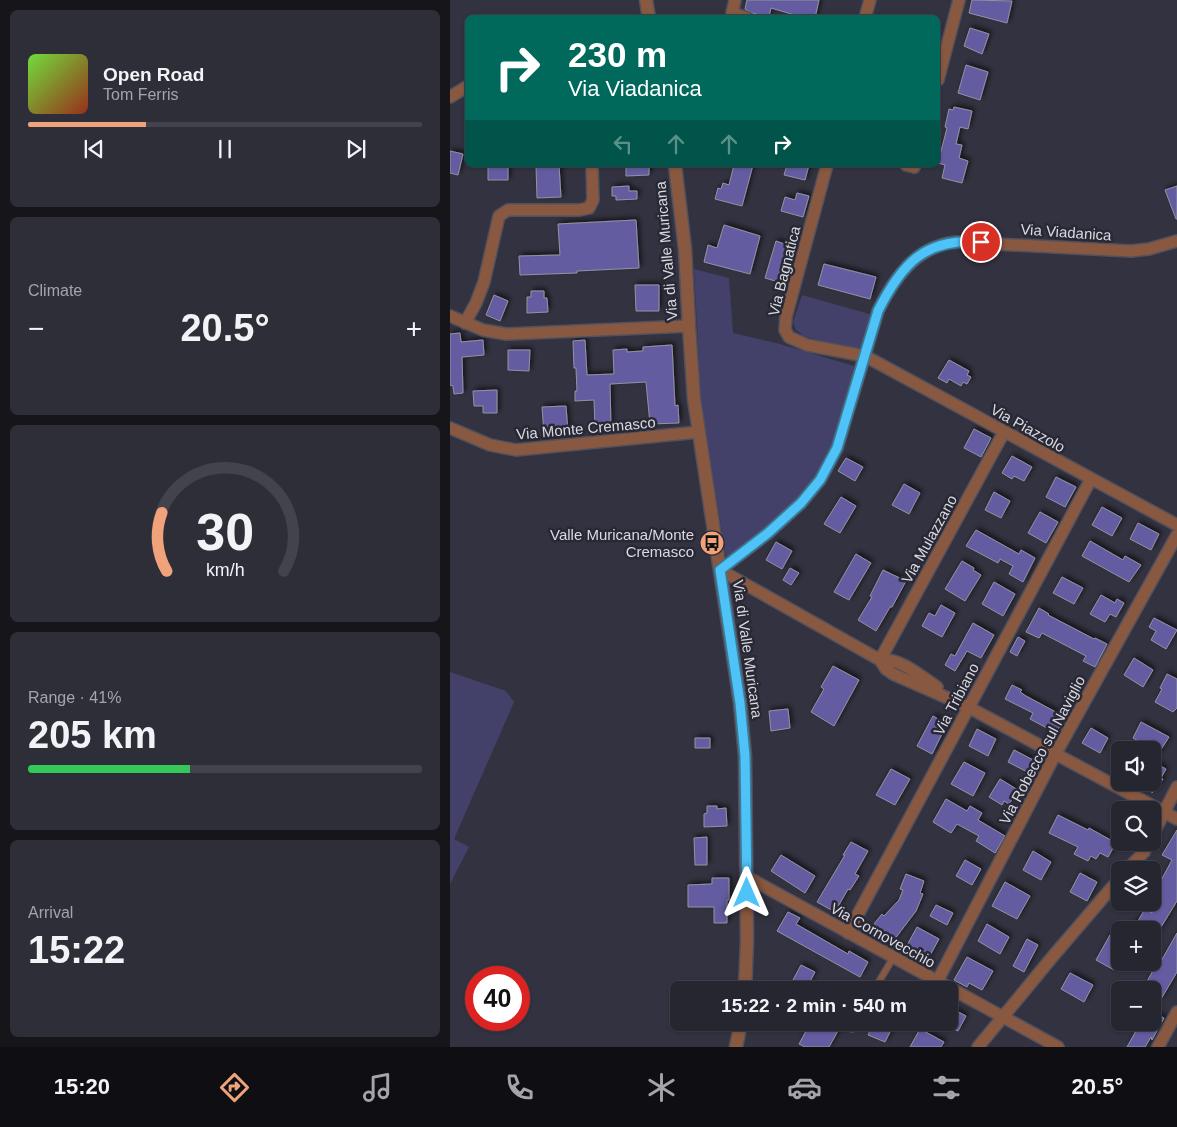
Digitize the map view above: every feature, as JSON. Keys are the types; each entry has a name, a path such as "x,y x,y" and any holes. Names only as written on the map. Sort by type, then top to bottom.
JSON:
{"street":[{"path":"646,0 649,15"},
{"path":"735,0 732,13 738,15"},
{"path":"866,15 870,0"},
{"path":"940,72 959,0"},
{"path":"450,97 465,88"},
{"path":"465,323 476,303 484,282 496,222 500,215 508,210 578,210 589,208 593,200 592,167"},
{"name":"Via di Valle Muricana","path":"675,167 685,249 688,326 694,393 740,703 745,756 747,877 745,981"},
{"name":"Via Bagnatica","path":"826,167 786,317 785,330 789,337 797,342 865,356"},
{"name":"Via Viadanica","path":"720,570 768,533 801,503 820,480 837,448 874,323 889,292 910,263 925,251 950,242 973,241 1131,251 1149,249 1177,241"},
{"path":"450,316 491,332 514,334 688,326"},
{"name":"Via Piazzolo","path":"865,356 1177,525"},
{"path":"450,422 467,435"},
{"name":"Via Monte Cremasco","path":"450,428 496,447 516,450 699,432"},
{"name":"Via Mulazzano","path":"880,660 1004,432"},
{"name":"Via Tribiano","path":"848,933 1091,479"},
{"name":"Via Robecco sul Naviglio","path":"938,981 1056,753 1177,535"},
{"path":"720,570 880,660 889,659 900,663 968,707 1177,819"},
{"path":"1161,820 1177,787"},
{"path":"1136,861 1144,851"},
{"name":"Via Cornovecchio","path":"747,877 935,981"},
{"path":"978,1047 1054,954 1111,888"},
{"name":"Via Cornovecchio","path":"958,993 1058,1047"},
{"path":"1158,1047 1177,1012"},
{"path":"736,1047 740,1031"}],"lane":[{"path":"879,981 893,958"}],"shaded area":[{"path":"694,269 729,278 733,333 780,344 854,366 834,441 826,460 815,477 774,521 726,558 701,399"},
{"path":"802,295 873,315 861,353 804,336 796,330 793,322"},
{"path":"450,672 506,691 514,702 454,839 469,847 450,884"}],"building":[{"path":"747,0 819,0 816,15 795,15 771,8 769,15 760,15 745,9"},
{"path":"972,0 1012,1 1007,23 969,13"},
{"path":"970,28 989,34 982,54 964,46"},
{"path":"966,65 988,72 980,100 958,93"},
{"path":"954,107 972,111 968,129 960,127 956,144 962,145 959,158 968,161 962,183 942,178 945,165 940,164 949,109 953,110"},
{"path":"450,151 463,154 458,175 450,173"},
{"path":"488,167 508,167 508,180 488,180"},
{"path":"536,167 559,167 561,197 537,198"},
{"path":"626,167 649,167 649,175 626,176"},
{"path":"734,167 752,167 742,206 715,199 718,188 721,189 723,183 729,185"},
{"path":"786,167 808,167 805,180 784,175"},
{"path":"629,186 629,191 637,191 637,199 616,200 616,196 612,196 612,187"},
{"path":"1177,186 1177,219 1176,219 1165,190"},
{"path":"797,193 809,196 803,217 781,211 785,197 795,200"},
{"path":"636,220 639,268 520,275 519,256 560,255 558,224"},
{"path":"724,225 760,236 750,274 704,262 708,245 717,248"},
{"path":"776,241 793,247 782,283 765,278"},
{"path":"824,264 876,277 870,299 818,285"},
{"path":"635,285 659,285 659,311 636,311"},
{"path":"531,291 544,291 544,298 547,298 548,312 527,313 527,297 531,297"},
{"path":"494,295 508,301 500,321 486,315"},
{"path":"460,333 461,342 483,340 484,355 462,357 463,393 454,394 453,386 450,385 450,334"},
{"path":"585,340 587,375 614,374 613,350 627,349 627,352 643,351 643,347 672,345 675,406 678,405 679,423 650,424 646,382 610,384 611,427 595,427 594,400 575,401 575,391 577,391 573,341"},
{"path":"508,350 530,350 529,371 508,370"},
{"path":"949,360 969,371 967,375 971,377 967,384 963,382 961,386 949,379 947,383 938,378"},
{"path":"497,390 497,413 483,413 483,406 474,406 473,391"},
{"path":"566,406 568,432 544,433 542,407"},
{"path":"974,429 991,438 981,457 964,448"},
{"path":"1012,456 1032,467 1024,481 1014,476 1012,479 1002,473"},
{"path":"846,458 863,467 855,481 838,471"},
{"path":"1056,477 1076,487 1065,507 1046,497"},
{"path":"904,484 920,493 909,514 892,505"},
{"path":"994,492 1010,501 1001,518 985,510"},
{"path":"841,497 856,506 840,533 824,524"},
{"path":"1102,507 1122,518 1112,536 1092,525"},
{"path":"1040,512 1058,522 1046,543 1028,533"},
{"path":"1138,523 1159,534 1151,550 1130,539"},
{"path":"976,530 1019,554 1021,550 1035,558 1023,582 1009,574 1013,566 1000,559 998,563 966,546"},
{"path":"1090,541 1123,560 1125,556 1141,565 1129,582 1082,556"},
{"path":"776,542 792,551 782,569 766,560"},
{"path":"856,554 871,563 849,600 834,592"},
{"path":"962,561 981,575 965,601 945,589"},
{"path":"790,568 799,573 791,585 783,580"},
{"path":"883,570 906,581 876,631 858,620 872,597 870,596"},
{"path":"1062,577 1083,588 1074,604 1053,593"},
{"path":"994,582 1015,594 1003,616 982,604"},
{"path":"1101,595 1115,603 1117,599 1124,603 1116,617 1110,614 1105,622 1090,614"},
{"path":"941,605 955,613 942,637 922,626 929,613 935,616"},
{"path":"1039,608 1048,615 1107,644 1095,667 1083,661 1086,656 1042,633 1039,638 1026,632"},
{"path":"1154,618 1177,630 1166,649 1151,640 1156,631 1149,627"},
{"path":"973,623 994,635 981,658 967,651 955,671 945,665 951,654 955,656"},
{"path":"1018,637 1025,641 1017,656 1010,652"},
{"path":"1134,658 1153,670 1143,687 1124,675"},
{"path":"833,666 859,680 834,726 811,712 824,689 821,687"},
{"path":"1167,674 1177,679 1177,708 1173,712 1155,702"},
{"path":"1012,685 1022,690 1020,692 1026,696 1065,717 1056,733 1030,719 1033,713 1005,699"},
{"path":"788,709 790,728 771,731 769,711"},
{"path":"933,716 947,724 932,754 917,746"},
{"path":"1141,722 1169,737 1161,750 1161,741 1138,741 1133,738"},
{"path":"1091,728 1108,738 1100,753 1082,743"},
{"path":"977,729 996,739 988,756 969,746"},
{"path":"695,738 710,738 710,748 695,748"},
{"path":"1014,750 1041,764 1035,776 1008,762"},
{"path":"964,762 985,773 973,796 951,784"},
{"path":"1161,766 1166,769 1161,778"},
{"path":"891,769 910,779 895,805 876,795"},
{"path":"1000,779 1018,790 1009,804 1004,801 1002,805 989,797"},
{"path":"946,799 967,811 970,806 982,813 978,820 1005,836 995,853 976,841 979,836 957,824 951,833 933,822"},
{"path":"707,806 717,806 717,809 726,808 727,826 704,827 704,814 707,813"},
{"path":"1058,815 1088,830 1089,828 1111,840 1111,851 1108,857 1100,853 1096,859 1091,856 1088,861 1074,854 1078,847 1049,833"},
{"path":"1177,830 1177,901 1161,927 1161,921 1138,921 1144,911 1152,913 1152,911 1161,911 1161,880 1172,860 1162,855"},
{"path":"707,837 707,865 695,865 694,838"},
{"path":"851,842 868,851 855,874 859,876 850,890 848,889 835,912 817,902"},
{"path":"1033,851 1051,862 1041,880 1023,870"},
{"path":"781,855 815,876 805,893 771,871"},
{"path":"965,860 981,869 972,885 956,876"},
{"path":"1080,873 1097,882 1087,901 1070,892"},
{"path":"906,874 924,881 920,893 923,894 916,911 894,940 874,924 882,914 884,916 899,900 903,890 900,889"},
{"path":"712,878 729,878 727,923 714,923 714,907 688,907 688,885 712,884"},
{"path":"1005,882 1030,896 1017,919 992,906"},
{"path":"936,905 953,913 947,925 930,916"},
{"path":"788,912 800,918 796,924 848,954 849,951 868,962 860,977 777,931"},
{"path":"987,924 1009,937 1000,954 978,941"},
{"path":"917,927 939,939 927,961 905,949"},
{"path":"1177,933 1177,972 1161,999 1161,981 1147,981 1153,971 1161,971 1161,961"},
{"path":"1110,935 1111,936 1111,968 1096,960"},
{"path":"1027,939 1038,945 1024,972 1013,966"},
{"path":"967,957 993,971 982,990 969,983 967,987 954,980"},
{"path":"801,965 815,972 810,981 793,980"},
{"path":"1070,973 1093,985 1084,1002 1061,989"},
{"path":"958,1012 966,1016 958,1031"},
{"path":"806,1031 838,1031 829,1047 805,1047 799,1044"},
{"path":"870,1031 890,1031 885,1042 868,1035"},
{"path":"919,1031 924,1031 944,1042 941,1047 910,1047"},
{"path":"1136,1031 1157,1031 1145,1047 1127,1047"}],"place":[{"name":"Valle Muricana/Monte Cremasco","path":"712,543"}],"route":[{"path":"747,893 745,756 740,703 720,570 768,533 801,503 820,480 837,448 878,311 907,266 925,251 935,246 950,242 981,242"}]}
